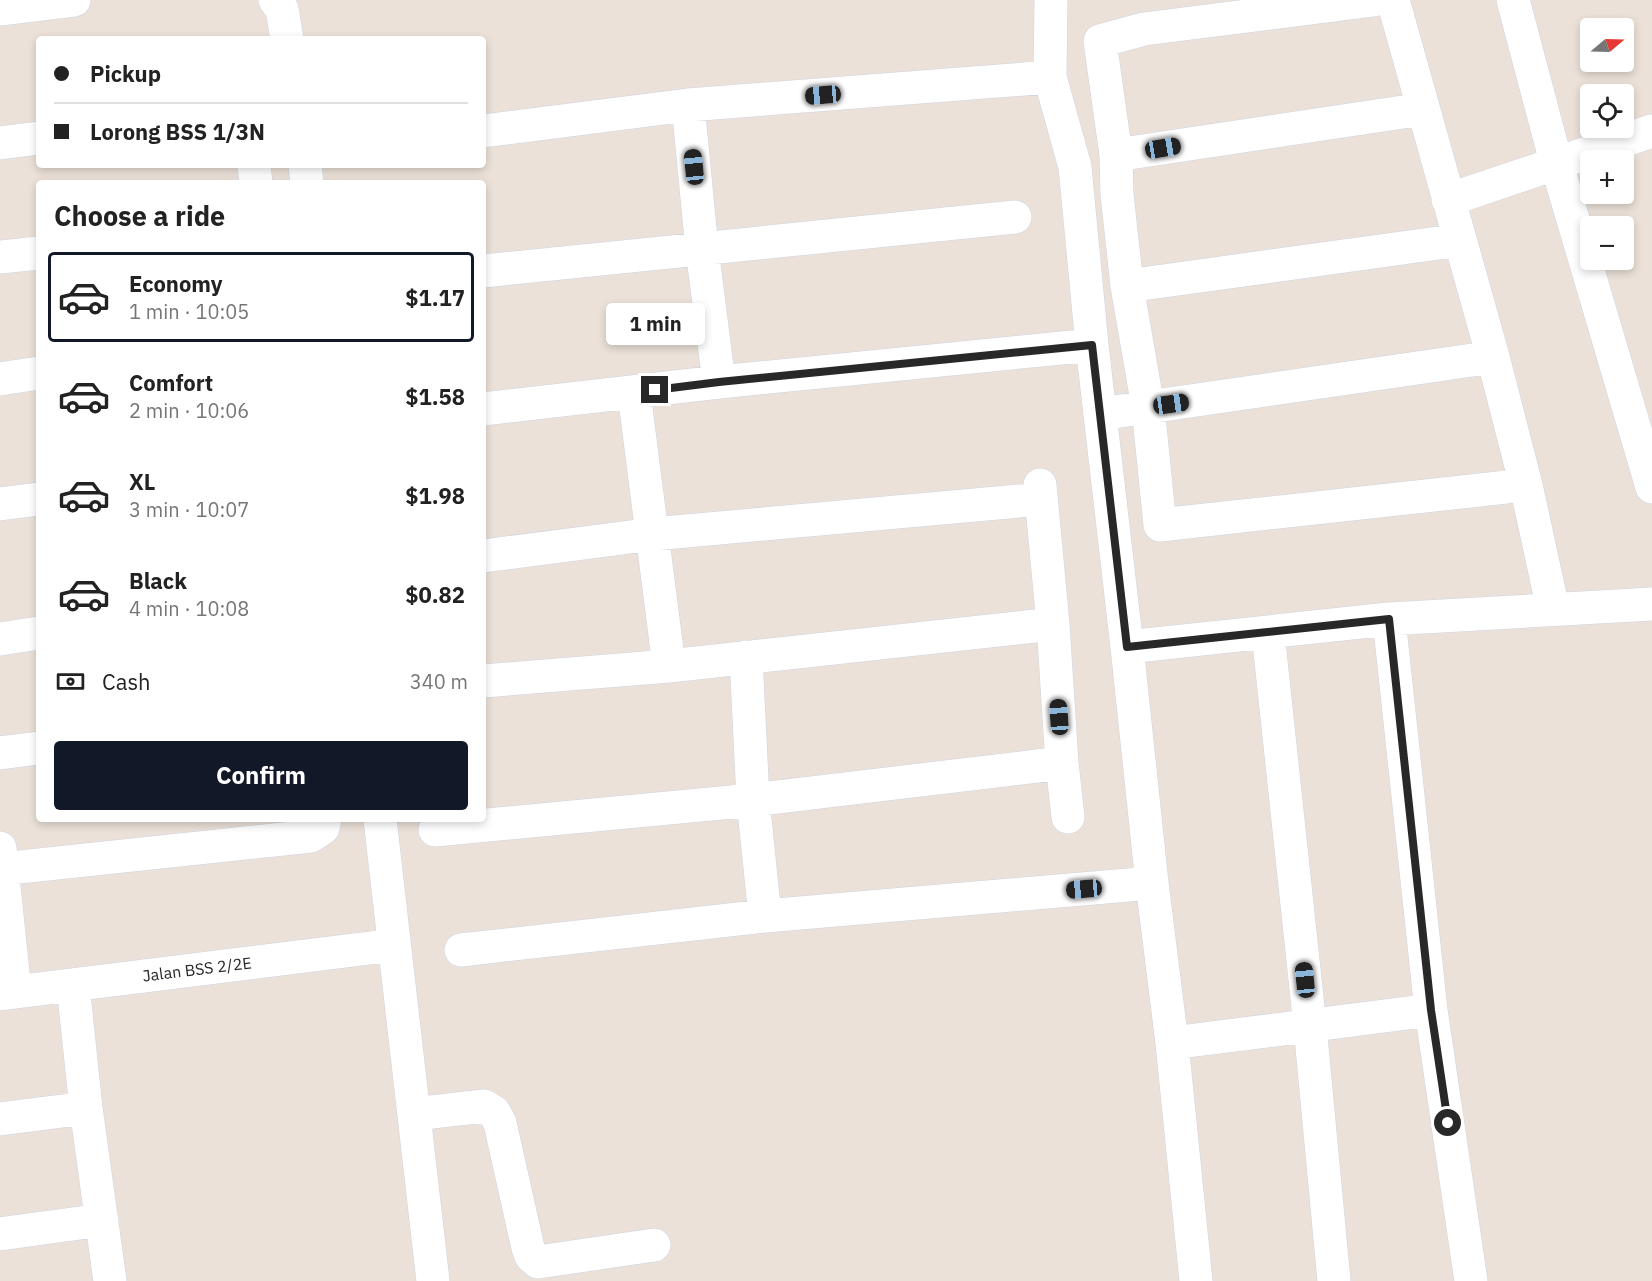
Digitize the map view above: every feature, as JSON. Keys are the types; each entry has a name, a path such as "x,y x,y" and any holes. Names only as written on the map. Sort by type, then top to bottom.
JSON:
{"street":[{"path":"0,9 74,0"},
{"path":"275,0 282,9 286,36"},
{"path":"1051,0 1050,77 1075,167 1092,345 1172,1043 1196,1281"},
{"path":"1374,0 1144,29 1100,41 1116,155 1117,194 1128,286 1148,407 1160,525 1526,485"},
{"path":"1393,0 1493,357 1526,485 1553,609"},
{"path":"1513,0 1556,162 1652,487"},
{"path":"486,131 688,105 1050,77"},
{"path":"688,105 702,249 719,382"},
{"path":"1116,155 1423,109"},
{"path":"1448,200 1652,130"},
{"path":"0,143 36,138"},
{"path":"486,271 1015,217"},
{"path":"1128,286 1460,240"},
{"path":"0,257 36,253"},
{"path":"486,409 719,382 1092,345"},
{"path":"1100,414 1493,357"},
{"path":"0,379 36,373"},
{"path":"634,393 669,666"},
{"path":"486,556 652,534 1040,492 1068,817"},
{"path":"0,504 36,499"},
{"path":"1127,647 1389,619 1652,604"},
{"path":"1389,619 1431,1010 1471,1281"},
{"path":"486,681 669,666 1053,624"},
{"path":"0,639 36,633"},
{"path":"1268,633 1310,1026 1334,1281"},
{"path":"746,657 753,800 765,916"},
{"path":"0,753 36,748"},
{"path":"435,830 753,800 1062,763"},
{"path":"8,993 1,861 312,836 323,828 324,822"},
{"path":"380,822 433,1281"},
{"path":"461,950 765,916 1152,883"},
{"name":"Jalan BSS 2/2E","path":"8,993 394,945"},
{"path":"73,984 86,1108 110,1281"},
{"path":"1172,1043 1431,1010"},
{"path":"414,1114 484,1106 494,1112 500,1123 528,1248 531,1256 538,1262 654,1245"},
{"path":"0,1119 86,1108"},
{"path":"0,1234 102,1220"}],"route":[{"path":"655,390 1092,345 1127,647 1389,619 1431,1010 1448,1123"}]}
